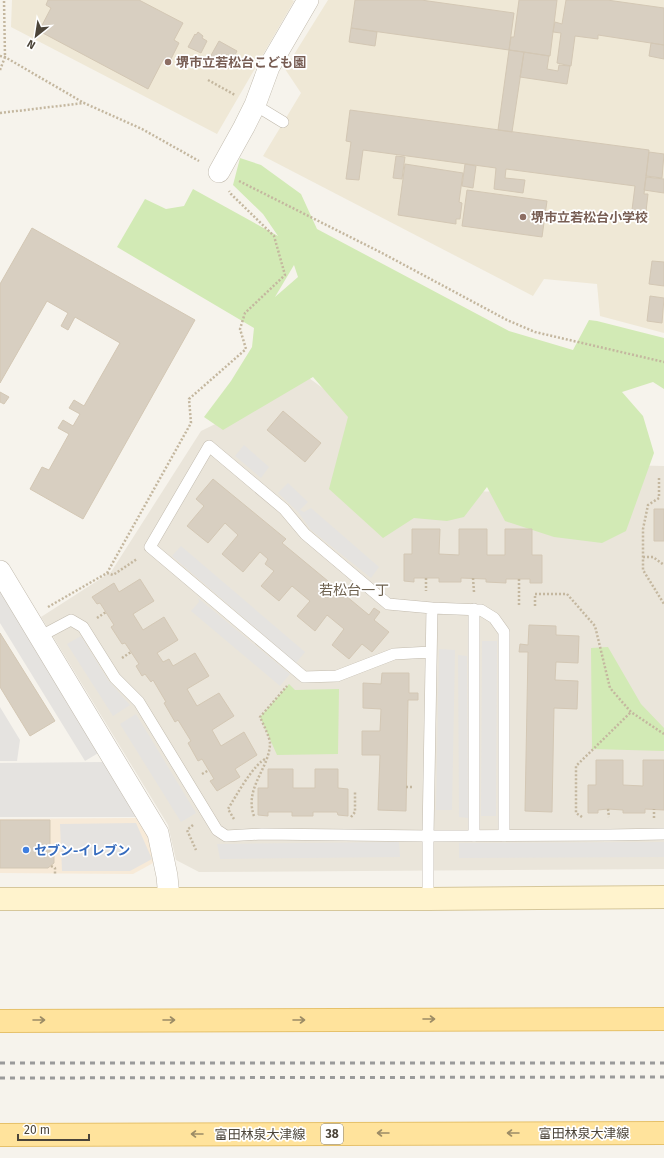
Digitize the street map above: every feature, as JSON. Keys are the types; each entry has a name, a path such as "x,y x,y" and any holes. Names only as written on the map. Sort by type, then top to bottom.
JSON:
{"main road":[{"path":"0,1020 664,1019"},
{"name":"富田林泉大津線","path":"0,1135 664,1132"}],"street":[{"path":"219,172 244,128 255,105 269,68 308,0"},
{"path":"0,571 29,618 125,789 158,833 169,898"},
{"path":"0,899 428,899 664,897"}],"lane":[{"path":"255,105 283,122"},
{"path":"431,652 394,654 337,676 304,677 150,547 209,446 284,509 305,534 388,604 432,608 474,609 481,610 494,618 504,632 504,836"},
{"path":"428,899 432,608"},
{"path":"474,609 474,836"},
{"path":"39,637 71,620 83,627 115,678 139,702 217,830 226,836 262,831 352,835 428,836 664,834"}],"path":[{"path":"0,70 5,57 4,0"},
{"path":"0,56 5,57 84,103 142,129 219,172 382,253 507,320 535,332 664,362"},
{"path":"208,80 255,105"},
{"path":"0,113 84,103"},
{"path":"29,618 107,573 191,423 189,399 246,349 240,329 245,313 285,275 274,236 232,194 219,172"},
{"path":"659,478 659,498 648,505 644,529 643,570 664,604"},
{"path":"643,557 653,557 664,565"},
{"path":"107,573 113,575 132,562"},
{"path":"519,578 519,606"},
{"path":"535,606 535,594 567,594 594,626 610,688 631,712 664,734"},
{"path":"267,758 263,759 254,769 228,809 237,823 262,831 262,823 253,815 252,792 267,758 270,743 260,717 298,672"},
{"path":"588,835 588,821 576,813 576,766 631,712"},
{"path":"352,835 351,817 354,812 354,791"},
{"path":"51,866 55,868 55,879"}],"shaded area":[{"name":"堺市立若松台こども園","path":"12,0 294,1 217,134 11,27"},
{"name":"堺市立若松台小学校","path":"328,0 664,0 664,333 600,316 597,284 544,279 533,296 263,156 301,93 285,69"},
{"path":"309,378 355,412 347,490 541,492 621,465 664,466 664,869 199,872 176,860 168,825 41,617 111,572 201,431"},
{"path":"244,445 269,467 261,478 235,456"},
{"path":"288,483 308,502 300,510 304,512 311,508 379,567 371,578 311,530 298,512 278,493"},
{"path":"181,546 305,652 296,663 172,556"},
{"path":"0,590 100,752 85,761 0,623"},
{"path":"198,598 290,674 280,686 191,611 199,602"},
{"path":"81,636 108,680 130,705 113,716 67,644"},
{"path":"482,641 497,641 496,816 481,816"},
{"path":"439,649 455,650 452,810 436,810"},
{"path":"458,655 467,656 468,818 459,817"},
{"path":"0,707 20,740 17,761 0,761"},
{"path":"136,714 196,813 181,822 120,724"},
{"path":"105,762 138,817 0,817 0,763"},
{"path":"137,818 150,839 155,862 133,874 0,873 0,819"},
{"path":"136,823 152,859 130,871 62,871 60,824"},
{"path":"399,842 400,857 220,859 217,844"},
{"path":"664,842 664,857 459,858 459,843"}],"green space":[{"path":"240,158 261,165 301,194 317,229 509,331 573,350 589,320 664,338 664,389 653,382 622,392 643,416 654,453 626,531 602,543 554,537 505,521 487,487 464,517 447,521 414,518 383,538 329,489 348,417 313,377 223,430 204,417 231,381 252,347 254,328 117,247 145,199 166,209 184,206 193,189 278,236 263,214 233,185","holes":["294,265 298,277 275,297"]},
{"path":"608,647 641,704 664,728 664,751 592,749 591,648"},
{"path":"289,684 295,690 339,689 338,754 277,755 260,717"}],"building":[{"path":"48,0 139,0 183,23 174,40 179,43 169,63 163,60 148,89 39,31 51,8 46,5"},
{"path":"355,0 421,0 514,13 509,50 351,28"},
{"path":"519,0 557,0 550,56 509,50 511,37 514,37"},
{"path":"566,0 607,0 664,8 664,45 598,35 598,39 575,36 571,66 557,63 561,33 553,32 555,22 562,24"},
{"path":"351,28 377,32 375,46 349,42"},
{"path":"198,32 203,36 202,38 207,41 201,53 188,47 195,34 196,35"},
{"path":"219,41 237,51 228,69 209,59"},
{"path":"651,43 664,45 664,59 649,56"},
{"path":"509,50 524,52 512,132 498,130"},
{"path":"524,52 549,56 547,69 558,71 559,65 570,66 567,84 520,77"},
{"path":"350,110 649,150 644,194 648,194 645,220 631,218 635,186 506,169 505,178 525,180 523,193 494,189 496,168 363,150 359,180 346,179 351,142 346,141"},
{"path":"649,152 664,154 662,178 646,176"},
{"path":"396,156 405,157 402,179 393,178"},
{"path":"405,164 463,173 459,202 462,203 460,219 456,219 456,224 398,215"},
{"path":"465,164 476,166 473,188 462,186"},
{"path":"646,177 664,179 664,193 644,190"},
{"path":"467,190 547,201 542,237 462,226"},
{"path":"32,228 195,320 83,519 30,489 42,467 49,470 69,434 58,428 63,420 73,426 80,414 69,408 74,400 84,406 120,343 75,317 68,330 61,326 68,313 47,301 0,383 0,284"},
{"path":"652,261 664,262 664,286 649,284"},
{"path":"650,296 664,298 662,323 647,321"},
{"path":"0,392 9,397 4,404 0,402"},
{"path":"283,411 321,443 305,462 267,430"},
{"path":"213,479 286,539 282,543 369,615 374,608 380,612 374,620 389,632 372,652 362,644 349,659 332,645 344,629 327,615 315,631 297,616 310,601 292,586 279,601 261,586 274,571 265,564 268,559 260,552 243,572 222,554 238,535 225,523 208,543 187,526 204,506 196,499"},
{"path":"654,509 664,509 664,541 654,541"},
{"path":"412,529 440,529 439,554 459,555 459,529 487,529 487,555 505,555 505,529 532,529 532,555 542,555 542,583 530,583 530,579 506,579 506,583 486,582 486,579 461,578 461,582 439,582 439,578 414,578 414,582 404,581 404,554 412,554"},
{"path":"140,579 154,601 133,614 143,630 164,617 178,640 157,653 163,662 169,659 173,666 195,653 209,676 187,689 197,706 219,693 234,716 212,730 221,746 244,732 257,755 235,769 240,777 217,791 210,781 214,779 202,759 198,761 188,743 191,741 178,720 175,722 164,703 166,702 153,680 151,682 145,674 142,676 136,666 139,664 125,643 122,644 111,627 114,625 100,603 97,604 92,597 114,583 119,592"},
{"path":"529,625 556,626 556,635 579,636 578,663 556,662 555,680 578,681 577,709 554,708 552,812 525,811 528,652 519,652 520,644 528,645"},
{"path":"0,633 55,721 30,736 0,687"},
{"path":"382,673 409,673 409,693 418,693 418,700 408,700 406,811 378,810 380,755 362,755 362,731 380,731 381,709 363,708 363,683 381,684"},
{"path":"596,760 623,760 623,785 643,786 643,760 664,760 664,810 645,809 645,813 623,813 623,810 608,809 598,810 598,813 588,813 588,785 596,785"},
{"path":"268,769 293,769 293,788 315,788 315,769 338,769 338,788 348,789 348,816 338,815 337,812 313,812 313,816 292,816 292,812 268,812 268,816 258,815 258,788 268,788"},
{"path":"0,820 50,820 50,853 54,853 54,863 48,868 0,868"}],"railway":[{"path":"0,1063 664,1063"},
{"path":"0,1078 664,1077"}],"place":[{"name":"堺市立若松台こども園","path":"168,62"},
{"name":"堺市立若松台小学校","path":"523,217"},
{"name":"セブン-イレブン","path":"26,850"}],"district":[{"name":"若松台一丁","path":"354,590"}]}
